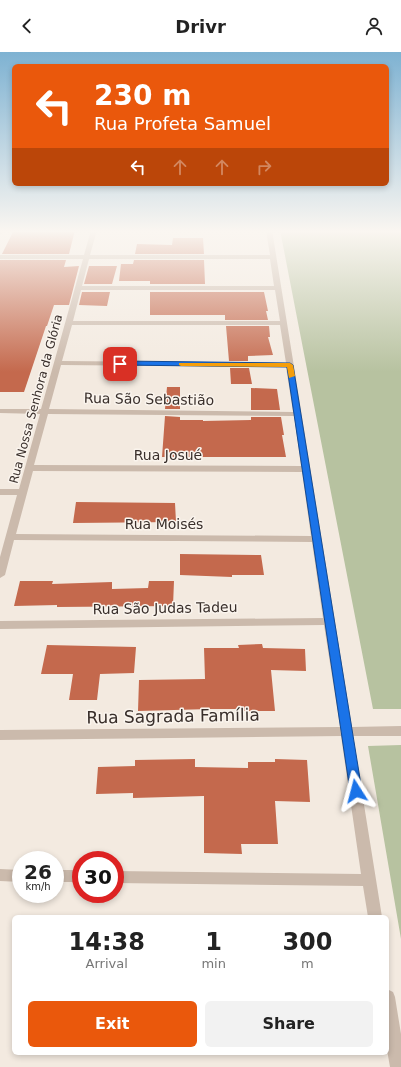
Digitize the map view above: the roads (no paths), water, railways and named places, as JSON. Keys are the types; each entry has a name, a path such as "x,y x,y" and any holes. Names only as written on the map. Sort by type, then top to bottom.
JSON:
{"street":[{"name":"Rua Nossa Senhora da Glória","path":"0,575 81,277"},
{"path":"276,277 375,915"},
{"path":"78,288 278,288"},
{"path":"69,323 284,323"},
{"path":"58,363 290,365"},
{"name":"Rua São Sebastião","path":"0,411 298,414"},
{"name":"Rua Josué","path":"29,468 306,469"},
{"path":"0,492 23,492"},
{"name":"Rua Moisés","path":"11,537 317,539"},
{"name":"Rua São Judas Tadeu","path":"0,625 329,621"},
{"name":"Rua Sagrada Família","path":"0,735 401,731"},
{"path":"0,875 12,876"},
{"path":"124,877 369,880"},
{"path":"389,1010 398,1067"}]}
